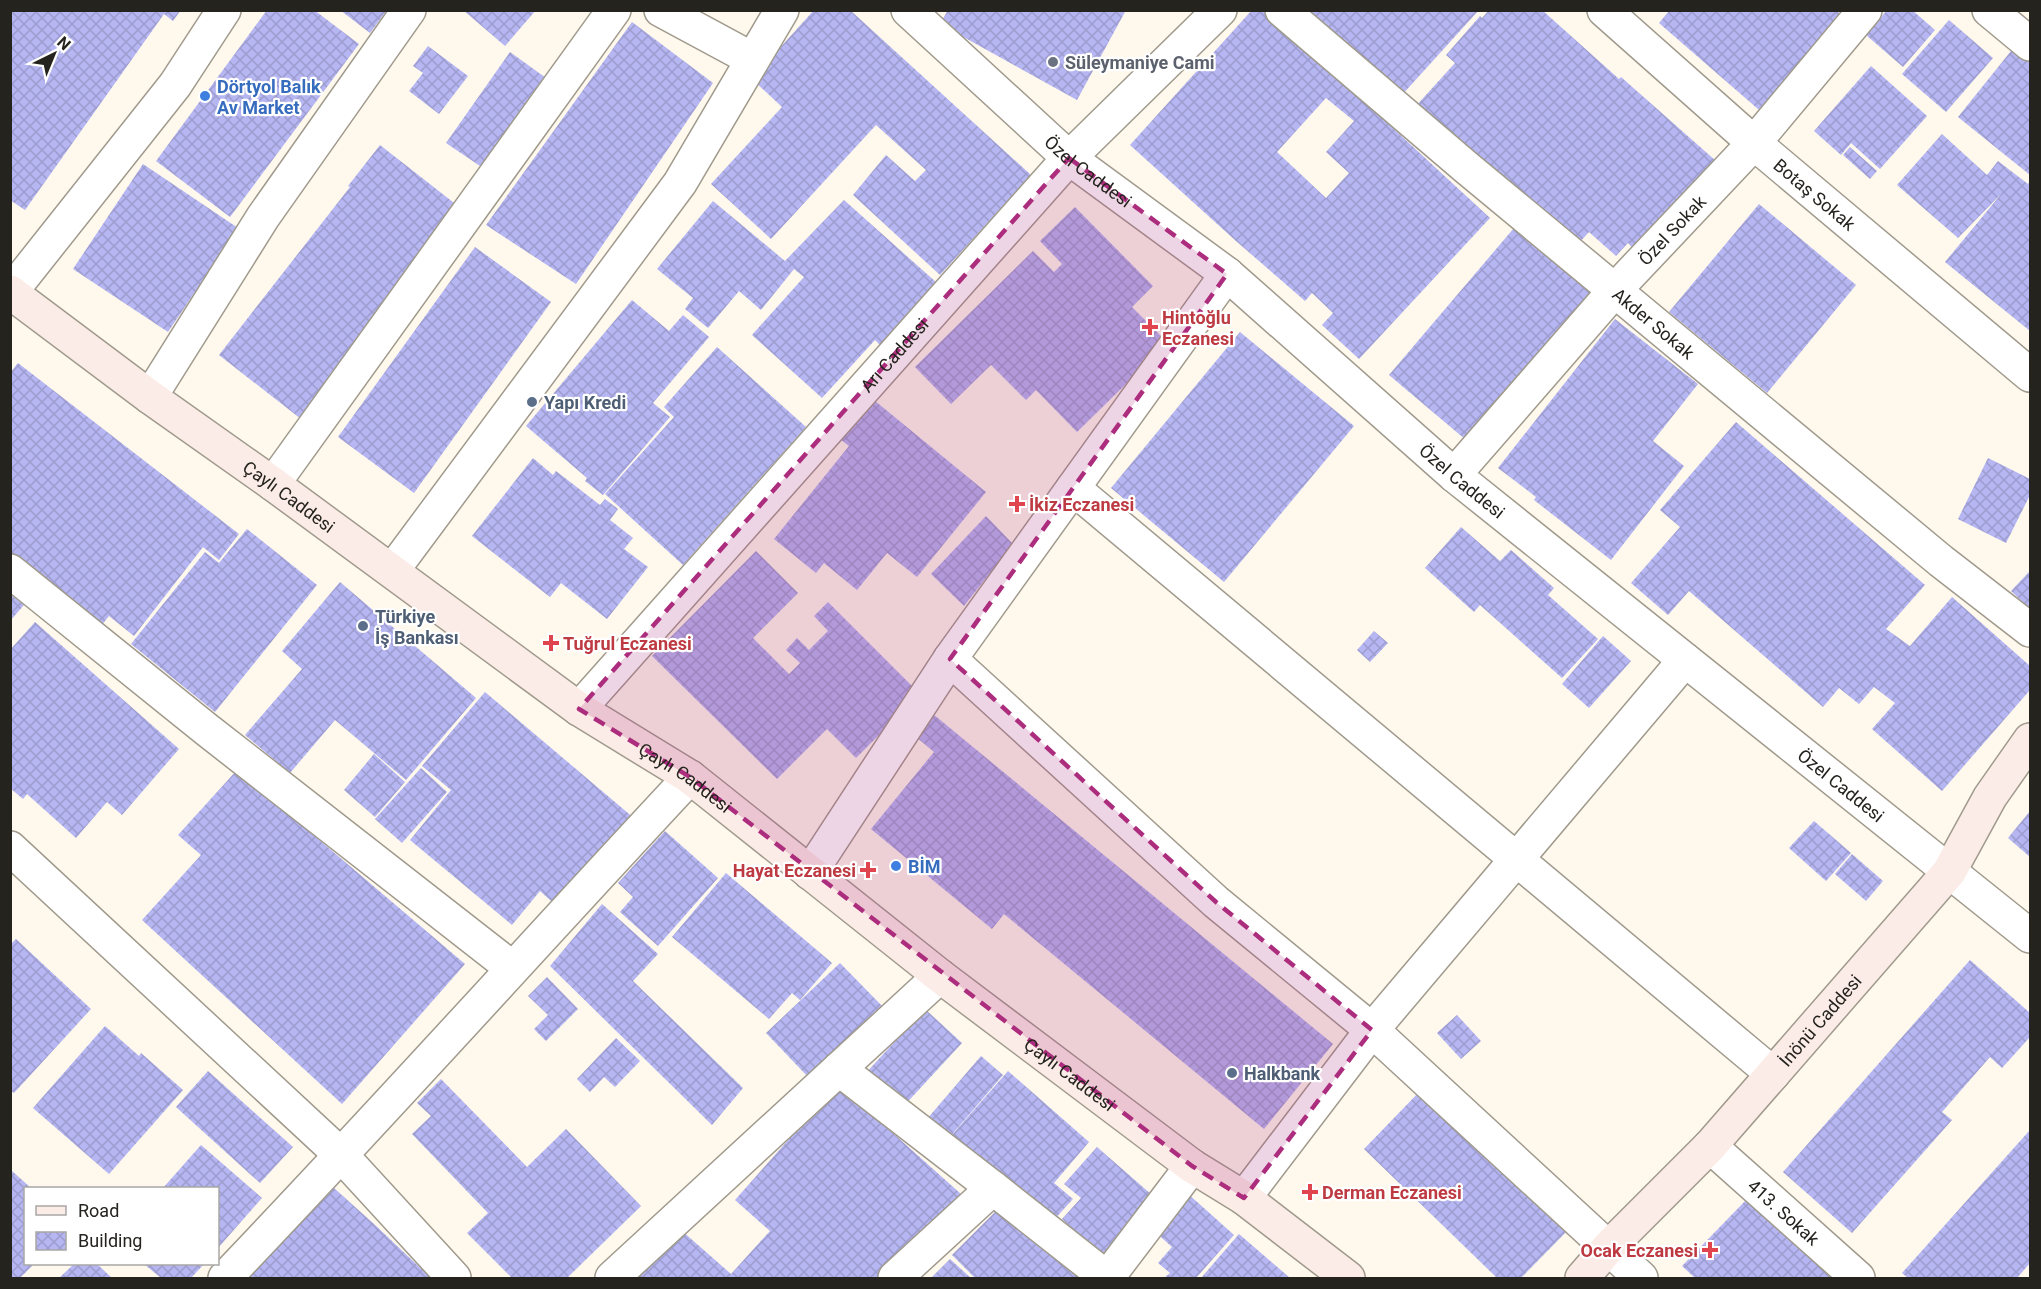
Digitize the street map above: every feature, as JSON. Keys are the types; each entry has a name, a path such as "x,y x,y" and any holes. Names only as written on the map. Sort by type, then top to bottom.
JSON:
{"street":[{"path":"11,292 175,85 224,10"},
{"path":"150,397 262,217 409,10"},
{"path":"273,484 614,10"},
{"path":"661,10 752,59"},
{"path":"392,571 680,183 782,10"},
{"name":"Özel Caddesi","path":"908,10 1069,158 1227,274 1454,475 1949,873 2031,936"},
{"name":"Arı Caddesi","path":"579,709 1069,158 1220,10"},
{"name":"Akder Sokak","path":"1282,10 1467,168 1941,561 2031,630"},
{"name":"Botaş Sokak","path":"1604,10 1754,143 2031,375"},
{"name":"Özel Sokak","path":"1454,475 1615,290 1754,143 1865,10"},
{"path":"1989,10 2031,44"},
{"path":"810,873 950,659 1227,274"},
{"name":"Çaylı Caddesi","path":"11,292 150,397 273,484 579,709 690,777 940,976 1192,1166 1244,1198 1348,1278"},
{"path":"1073,488 1773,1074"},
{"path":"10,571 206,729 512,968"},
{"path":"950,659 1216,902 1372,1030 1641,1278"},
{"path":"1244,1198 1372,1030 1685,660"},
{"name":"İnönü Caddesi","path":"1582,1278 1608,1248 1710,1146 1949,873 1990,797 2031,740"},
{"path":"225,1278 342,1156 512,968 690,777"},
{"path":"10,848 342,1156 454,1278"},
{"path":"612,1278 940,976"},
{"path":"839,1069 1107,1278 1192,1166"},
{"name":"413. Sokak","path":"1710,1146 1858,1278"},
{"path":"895,1278 993,1188"}],"highlighted area":[{"path":"1069,158 1227,274 950,659 1216,902 1372,1030 1244,1198 1192,1166 690,777 579,709"}],"building":[{"path":"10,10 181,10 173,21 164,14 25,210 10,200"},
{"path":"267,10 314,10 359,44 230,217 156,161"},
{"path":"340,10 387,10 370,33"},
{"path":"463,10 536,10 505,46"},
{"path":"814,10 850,10 1031,175 940,275 853,195 886,155 915,181 926,170 876,125 771,239 711,184 782,107 752,79"},
{"name":"Süleymaniye Cami","path":"948,10 1126,10 1077,100 940,24"},
{"path":"1252,10 1265,10 1490,218 1359,359 1322,325 1333,313 1312,293 1305,301 1130,145","holes":["1326,98 1354,121 1326,152 1349,173 1326,198 1277,152"]},
{"path":"1307,10 1479,10 1401,96"},
{"path":"1489,10 1542,10 1716,161 1637,253 1628,243 1616,256 1589,232 1579,243 1528,196 1522,203 1415,107 1455,63 1446,55 1480,16 1482,18"},
{"path":"1670,10 1836,10 1848,21 1766,116 1659,23"},
{"path":"1887,10 1912,10 1935,30 1903,67 1866,35"},
{"path":"1949,20 1993,58 1946,112 1902,74"},
{"path":"632,22 713,83 576,284 486,225"},
{"path":"428,46 468,76 439,114 409,91 423,73 413,66"},
{"path":"2015,46 2030,59 2030,175 1958,117"},
{"path":"510,52 546,78 483,168 446,143"},
{"path":"1871,66 1927,116 1880,169 1851,143 1841,155 1814,131"},
{"path":"1942,134 1987,175 1998,161 2028,184 2030,181 2030,331 1945,262 2002,193 1958,238 1897,185"},
{"path":"380,145 463,210 301,419 219,355"},
{"path":"1850,147 1877,171 1870,179 1843,155"},
{"path":"143,164 238,228 168,332 73,269"},
{"path":"844,200 937,283 881,346 875,340 822,398 752,335 804,277 794,269 761,310 739,291 708,328 685,309 693,298 657,269 713,201 785,261"},
{"path":"1759,204 1856,285 1767,393 1669,312"},
{"path":"1075,207 1153,286 1132,307 1168,343 1077,432 1036,390 1026,400 991,365 951,404 915,367 1033,251 1054,272 1062,264 1040,241"},
{"path":"1514,228 1593,295 1466,440 1389,375"},
{"path":"475,247 551,302 414,493 338,437"},
{"path":"632,300 669,331 683,315 709,337 653,403 670,417 603,495 585,481 587,478 526,426"},
{"path":"1615,319 1698,384 1653,441 1684,466 1611,560 1534,500 1536,497 1498,468"},
{"path":"1240,332 1354,426 1224,582 1111,488"},
{"path":"717,347 806,427 683,565 605,494 674,417 664,407"},
{"path":"18,363 239,534 219,560 203,547 134,636 109,616 97,631 10,563 10,373"},
{"path":"869,396 986,492 917,577 887,553 857,590 824,563 816,573 774,539 849,446 836,436"},
{"path":"1736,422 1925,585 1886,629 1910,646 1952,597 2030,666 2030,690 1942,791 1872,729 1895,703 1874,687 1859,704 1839,688 1823,707 1689,591 1668,615 1631,583 1680,527 1660,510"},
{"path":"533,458 553,475 556,471 600,505 605,499 618,509 610,520 633,538 624,549 648,567 607,619 561,583 550,597 472,536"},
{"path":"1988,458 2030,479 2030,495 2006,543 1958,519"},
{"path":"986,516 1013,544 964,606 931,574"},
{"path":"1461,527 1500,561 1511,550 1554,588 1548,595 1598,639 1562,678 1480,605 1474,612 1425,568"},
{"path":"247,529 317,585 215,712 131,644 205,552 219,563"},
{"path":"756,551 798,593 753,638 789,674 800,663 786,650 797,638 809,650 828,631 814,616 828,602 920,694 856,758 827,729 777,779 652,656"},
{"path":"2029,572 2030,574 2030,609 2011,591"},
{"path":"340,582 476,698 406,780 335,720 290,773 245,735 302,669 282,651"},
{"path":"10,594 24,605 10,621"},
{"path":"35,622 179,749 122,815 107,802 76,838 27,794 23,799 10,788 10,650"},
{"path":"1374,631 1388,643 1370,662 1357,650"},
{"path":"1603,636 1631,661 1589,708 1562,684"},
{"path":"485,692 635,819 560,909 540,891 512,925 410,840 451,790 422,766"},
{"path":"933,714 1333,1044 1264,1129 1004,914 992,929 871,829 934,752 915,736"},
{"path":"374,754 405,782 375,817 344,790"},
{"path":"421,768 447,792 402,843 375,819"},
{"path":"237,770 465,964 342,1104 142,920 201,855 178,835"},
{"path":"2030,811 2030,857 2008,838"},
{"path":"1814,821 1851,853 1826,881 1789,848"},
{"path":"665,831 718,878 658,946 620,912 633,897 618,883"},
{"path":"1852,854 1883,881 1866,901 1835,874"},
{"path":"726,873 832,963 800,1000 792,993 769,1019 672,937"},
{"path":"602,904 658,954 633,981 743,1088 712,1125 550,966"},
{"path":"16,939 91,1009 14,1093 10,1090 10,945"},
{"path":"1970,960 2030,1013 2030,1037 2002,1068 1990,1057 1942,1112 1952,1120 1852,1233 1783,1172"},
{"path":"840,963 885,1009 811,1080 766,1033"},
{"path":"547,977 578,1009 546,1041 534,1029 548,1015 528,996"},
{"path":"925,1009 962,1043 901,1109 864,1075"},
{"path":"1457,1015 1481,1041 1461,1059 1437,1033"},
{"path":"105,1026 139,1056 141,1053 183,1090 109,1174 33,1108"},
{"path":"616,1038 640,1061 615,1087 604,1077 590,1092 577,1079"},
{"path":"981,1056 1003,1075 943,1145 921,1126"},
{"path":"208,1071 293,1147 260,1183 176,1107"},
{"path":"1008,1071 1089,1142 1054,1183 1073,1199 1052,1222 952,1135"},
{"path":"441,1079 527,1167 566,1129 641,1206 567,1278 512,1278 467,1233 488,1213 412,1134 431,1116 417,1103"},
{"path":"838,1084 961,1194 878,1278 638,1278 681,1230 731,1274 770,1231 735,1200"},
{"path":"1423,1088 1569,1229 1521,1278 1497,1278 1364,1149"},
{"path":"2030,1130 2030,1263 2017,1278 1908,1278 1902,1273"},
{"path":"201,1145 262,1198 219,1247 219,1187 164,1187"},
{"path":"1097,1147 1160,1202 1108,1260 1062,1219 1081,1198 1064,1184"},
{"path":"12,1171 30,1187 24,1187 24,1265 33,1265 20,1278 10,1278 10,1173"},
{"path":"334,1188 431,1278 249,1278 244,1274"},
{"path":"1186,1192 1234,1235 1196,1278 1164,1278 1170,1273 1158,1263 1172,1247 1152,1229"},
{"path":"1748,1198 1831,1278 1695,1278 1682,1266"},
{"path":"1003,1204 1079,1278 975,1278 952,1255"},
{"path":"1239,1234 1290,1278 1201,1278"},
{"path":"950,1259 971,1278 931,1278"},
{"path":"73,1265 98,1265 112,1278 59,1278"},
{"path":"145,1265 203,1265 191,1278 161,1278"}],"place":[{"name":"Süleymaniye Cami","path":"1053,62"},
{"name":"Dörtyol Balık Av Market","path":"205,96"},
{"name":"Hintoğlu Eczanesi","path":"1150,327"},
{"name":"Yapı Kredi","path":"532,402"},
{"name":"İkiz Eczanesi","path":"1017,504"},
{"name":"Türkiye İş Bankası","path":"363,626"},
{"name":"Tuğrul Eczanesi","path":"551,643"},
{"name":"BİM","path":"896,866"},
{"name":"Hayat Eczanesi","path":"868,870"},
{"name":"Halkbank","path":"1232,1073"},
{"name":"Derman Eczanesi","path":"1310,1192"},
{"name":"Ocak Eczanesi","path":"1710,1250"}]}
